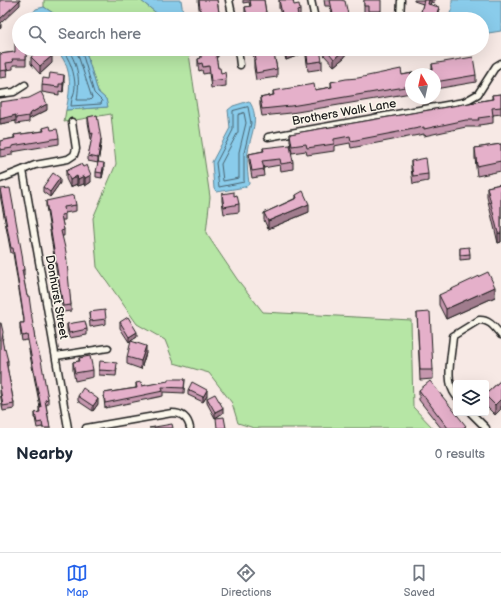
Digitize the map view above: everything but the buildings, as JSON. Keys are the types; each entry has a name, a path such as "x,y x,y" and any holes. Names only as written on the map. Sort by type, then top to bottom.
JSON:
{"street":[{"path":"229,0 232,12"},
{"path":"312,0 314,12"},
{"path":"400,12 401,0"},
{"path":"239,56 240,65"},
{"name":"Brothers Walk Lane","path":"268,136 464,102 478,94 496,66 501,63"},
{"path":"0,94 14,92 25,84"},
{"path":"0,179 35,165 68,160 74,155 76,149 72,122"},
{"name":"Donhurst Street","path":"23,170 68,428"},
{"path":"453,392 450,380 453,336 479,320 488,321 501,335"},
{"path":"56,356 108,348"},
{"path":"86,428 172,413 179,413 186,417 190,428"},
{"path":"475,416 486,428"}],"green space":[{"path":"44,0 140,0 155,12 52,12 44,7"},
{"path":"87,56 189,56 210,197 206,233 237,279 263,312 411,320 413,407 433,428 254,428 238,423 232,403 209,373 174,363 165,340 137,324 97,267 93,218 116,164 111,114 64,122 66,110 107,107 106,99 98,92"}],"water":[{"path":"140,0 181,0 183,12 155,12"},
{"path":"452,0 501,0 501,31 489,33 489,12 451,12"},
{"path":"44,7 52,12 34,12 36,9"},
{"path":"61,56 87,56 98,92 106,99 108,107 66,110 69,94 69,78 65,63"},
{"path":"249,101 254,114 254,126 247,156 249,184 245,187 217,192 214,189 212,162 230,128 228,110 233,106"}]}
